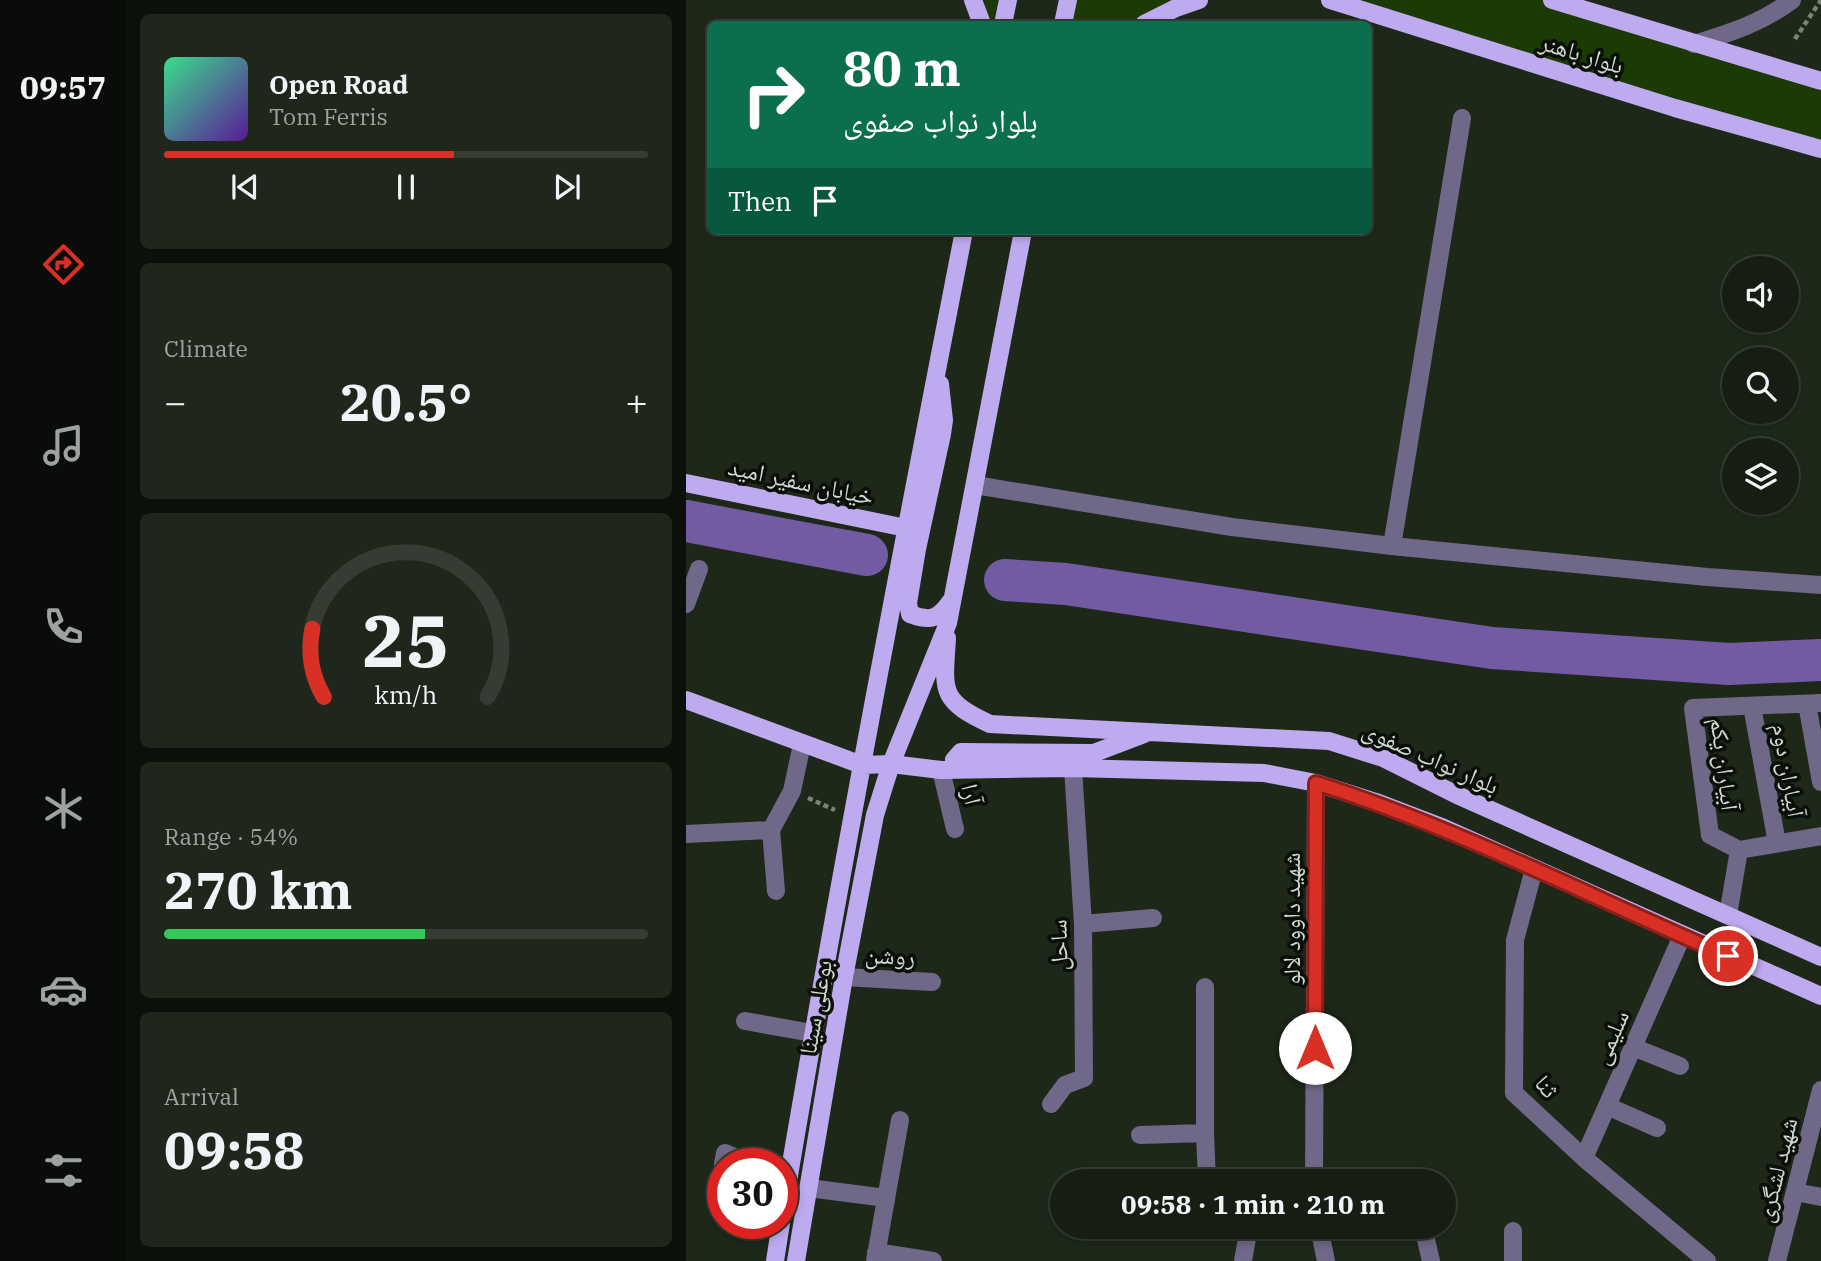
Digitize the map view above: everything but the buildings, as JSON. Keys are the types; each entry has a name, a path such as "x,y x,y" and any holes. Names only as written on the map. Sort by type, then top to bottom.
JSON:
{"main road":[{"path":"973,0 981,21"},
{"path":"1004,21 1008,0"},
{"path":"1064,21 1068,0"},
{"path":"1150,21 1199,0"},
{"name":"بلوار باهنر","path":"1330,0 1675,108 1821,149"},
{"name":"بلوار باهنر","path":"1552,0 1821,81"},
{"name":"بوعلی سینا","path":"791,1148 963,235"},
{"path":"948,623 1022,235"},
{"path":"937,367 943,427 908,603 910,614 930,619 941,615 953,599"},
{"name":"خیابان سفیر امید","path":"686,483 906,528"},
{"name":"بوعلی سینا","path":"796,1261 844,977 875,815 891,764 948,623"},
{"name":"بلوار نواب صفوی","path":"948,623 945,687 957,707 990,724 1329,741 1383,758 1457,795 1821,957"},
{"path":"686,700 862,765 891,764 941,770 1073,768 1264,773 1316,783 1433,824 1821,996"},
{"path":"972,768 956,766 954,760 961,752 975,751 1094,753 1151,732"},
{"path":"775,1261 778,1239"}],"street":[{"path":"1694,44 1742,30 1773,14 1792,0"},
{"path":"1392,546 1462,118"},
{"path":"975,485 1232,527 1392,546 1707,577 1821,585"},
{"path":"686,604 699,569"},
{"path":"1752,706 1814,703 1821,782"},
{"name":"آبیاران یکم","path":"1739,850 1710,835 1693,708 1752,706"},
{"name":"آبیاران دوم","path":"1752,706 1777,843"},
{"path":"776,891 771,830 792,791 802,744"},
{"name":"ساحل","path":"1051,1104 1065,1085 1084,1078 1083,924 1073,768"},
{"name":"آرا","path":"941,770 955,830"},
{"name":"شهید داوود لالو","path":"1314,1169 1316,783"},
{"path":"686,834 771,830"},
{"path":"1728,915 1739,850 1821,836"},
{"name":"ثنا","path":"1534,869 1515,940 1514,1093 1584,1158 1707,1261"},
{"path":"1083,924 1153,918"},
{"name":"سلیمی","path":"1584,1158 1682,936"},
{"name":"روشن","path":"844,977 932,982"},
{"path":"1205,987 1206,1169"},
{"path":"745,1021 812,1033"},
{"path":"1633,1047 1680,1066"},
{"name":"شهید لشگری","path":"1777,1261 1821,1090"},
{"path":"1607,1106 1657,1128"},
{"path":"900,1120 876,1257 933,1261"},
{"path":"1140,1135 1205,1133"},
{"path":"809,1188 886,1198"},
{"path":"1795,1192 1821,1198"},
{"path":"1513,1231 1513,1261"},
{"path":"1243,1261 1248,1239"},
{"path":"1321,1239 1326,1261"},
{"path":"1426,1239 1431,1261"}],"path":[{"path":"1795,39 1821,0"},
{"path":"792,791 841,813"}],"green space":[{"path":"984,0 998,0 993,21 989,21"},
{"path":"1068,0 1199,0 1151,21 1064,21"},
{"path":"1330,0 1552,0 1821,81 1821,149"}],"waterway":[{"path":"686,521 867,555"},
{"path":"1005,580 1066,584 1492,648 1729,664 1821,660"}],"route":[{"path":"1315,1048 1316,783 1444,828 1728,956"}]}
